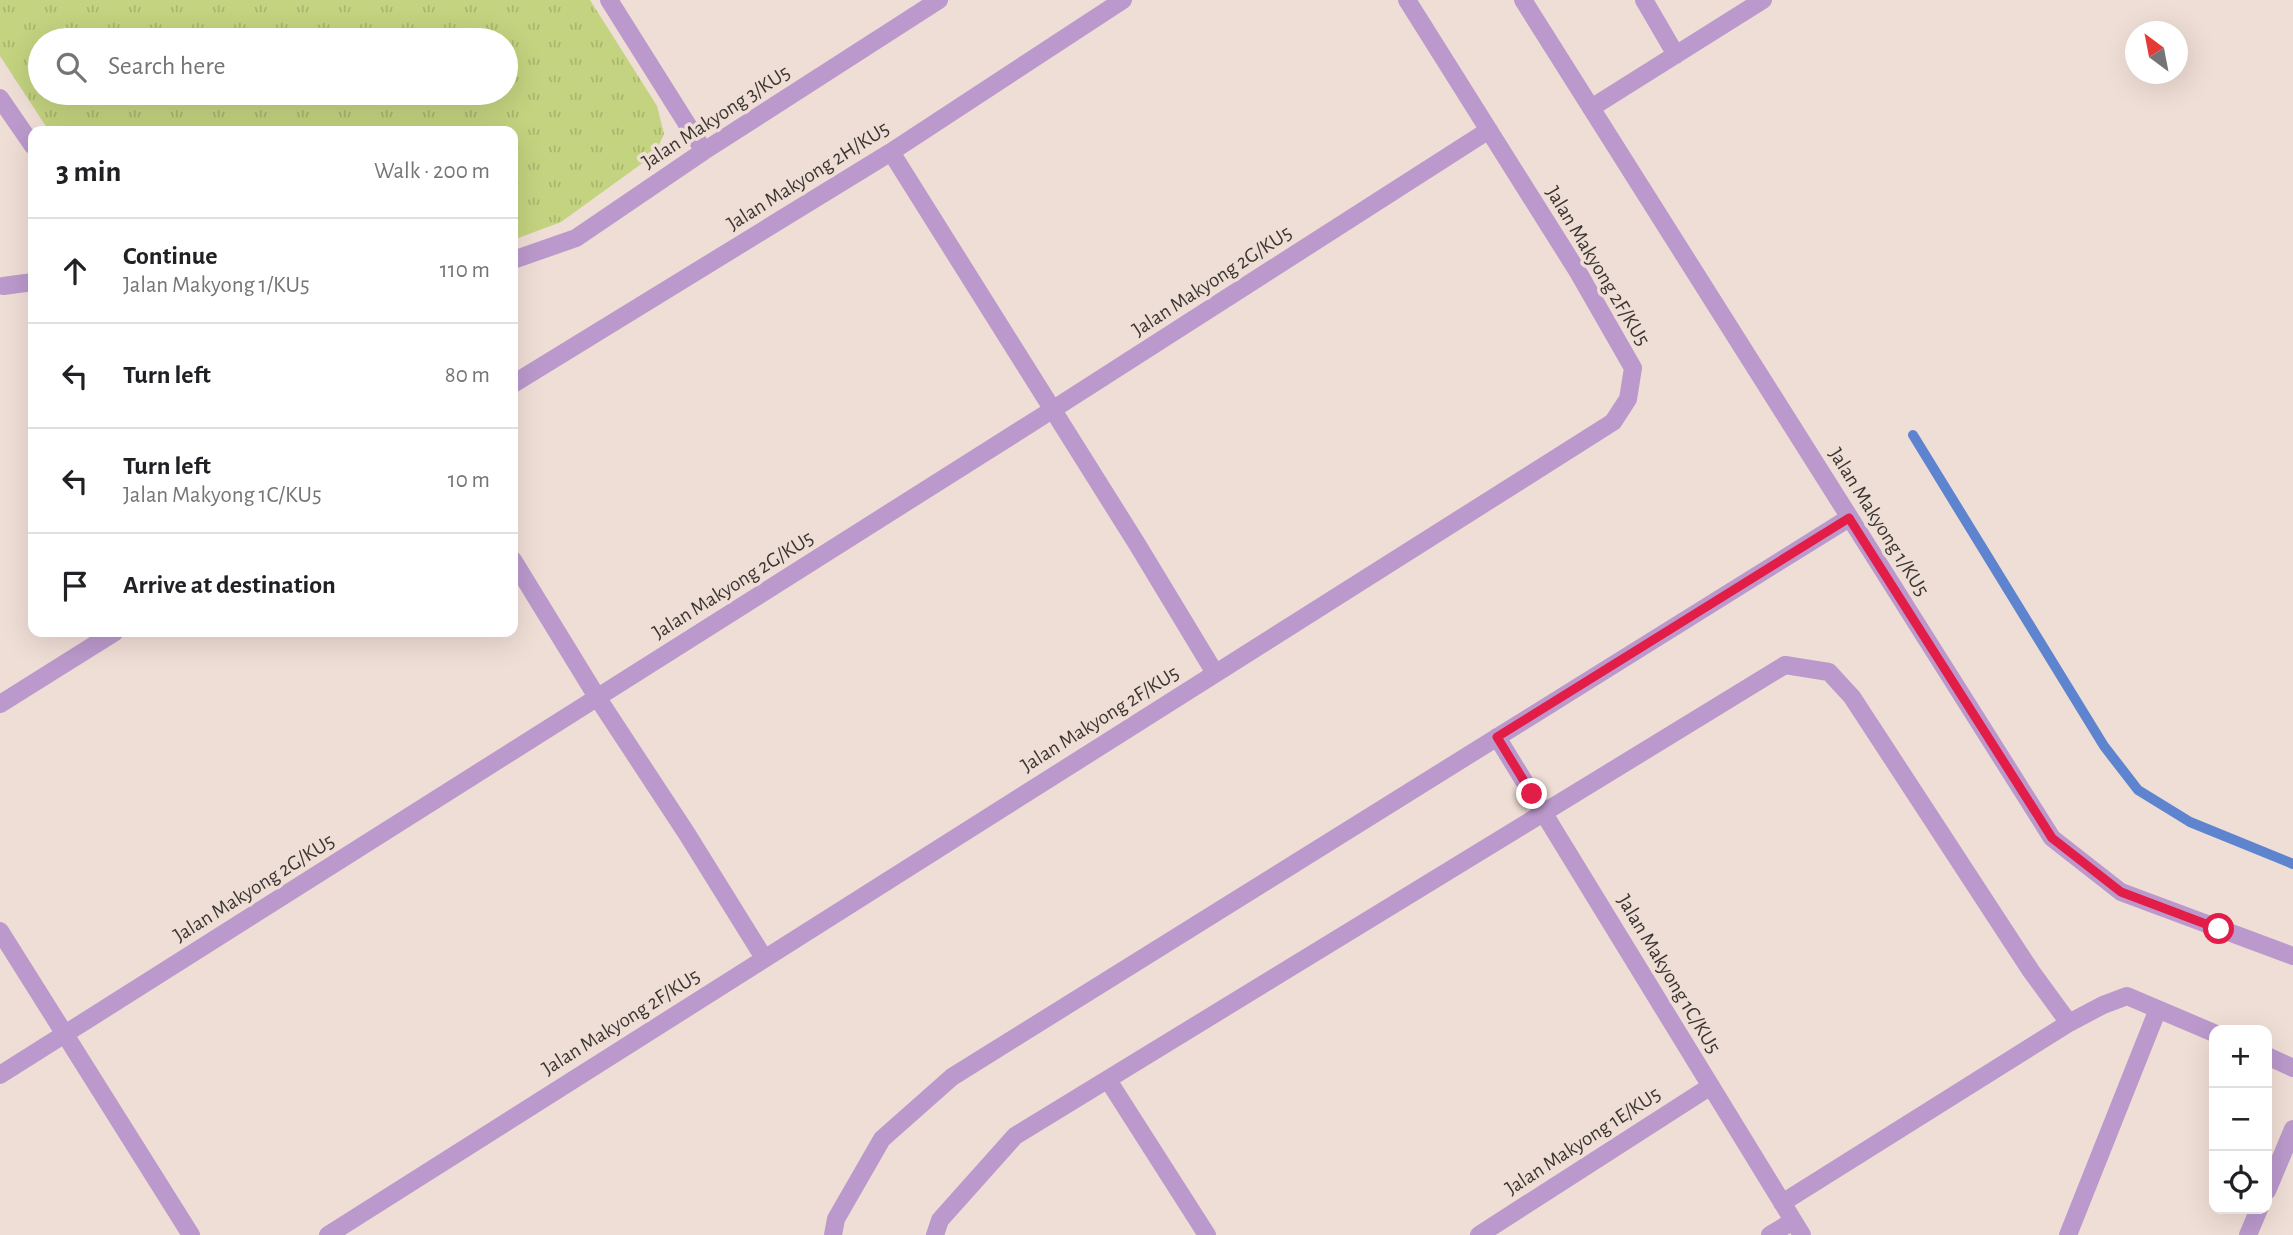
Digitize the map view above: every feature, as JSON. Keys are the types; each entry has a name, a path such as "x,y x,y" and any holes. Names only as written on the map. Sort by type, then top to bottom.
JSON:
{"street":[{"path":"609,0 704,151"},
{"name":"Jalan Makyong 3/KU5","path":"518,258 576,238 704,151 939,0"},
{"name":"Jalan Makyong 2H/KU5","path":"518,381 891,152 1123,0"},
{"path":"1406,0 1489,130"},
{"name":"Jalan Makyong 1/KU5","path":"1523,0 2052,838 2121,892 2293,956"},
{"path":"1644,0 1675,55"},
{"path":"1591,108 1763,0"},
{"path":"0,98 28,139"},
{"name":"Jalan Makyong 2G/KU5","path":"0,1075 1052,410 1489,130"},
{"name":"Jalan Makyong 2F/KU5","path":"328,1235 1613,422 1628,399 1633,368 1578,272 1489,130"},
{"path":"891,152 1215,673"},
{"path":"1,285 28,282"},
{"path":"833,1235 836,1219 882,1139 952,1077 1849,518"},
{"path":"518,567 597,697 764,958"},
{"path":"0,704 107,637"},
{"path":"934,1235 940,1220 1016,1136 1785,665 1829,672 1852,696 2031,971 2068,1023"},
{"name":"Jalan Makyong 1C/KU5","path":"1497,737 1797,1228"},
{"path":"0,931 191,1235"},
{"path":"1782,1203 2068,1023 2103,1005 2127,996 2209,1031"},
{"path":"2068,1235 2158,1009"},
{"path":"2272,1058 2293,1068"},
{"path":"1108,1080 1207,1235"},
{"name":"Jalan Makyong 1E/KU5","path":"1479,1235 1711,1086"},
{"path":"2272,1179 2293,1129"},
{"path":"2248,1235 2257,1214"},
{"path":"1770,1235 1797,1228"}],"green space":[{"path":"0,0 590,0 657,106 664,134 655,154 561,222 518,238 518,126 46,126 32,105 518,105 518,28 28,28 28,99 0,56"}],"waterway":[{"path":"1913,435 2104,746 2138,790 2190,822 2293,864"}],"route":[{"path":"1532,794 1497,737 1849,518 2052,838 2121,892 2219,929"}]}
